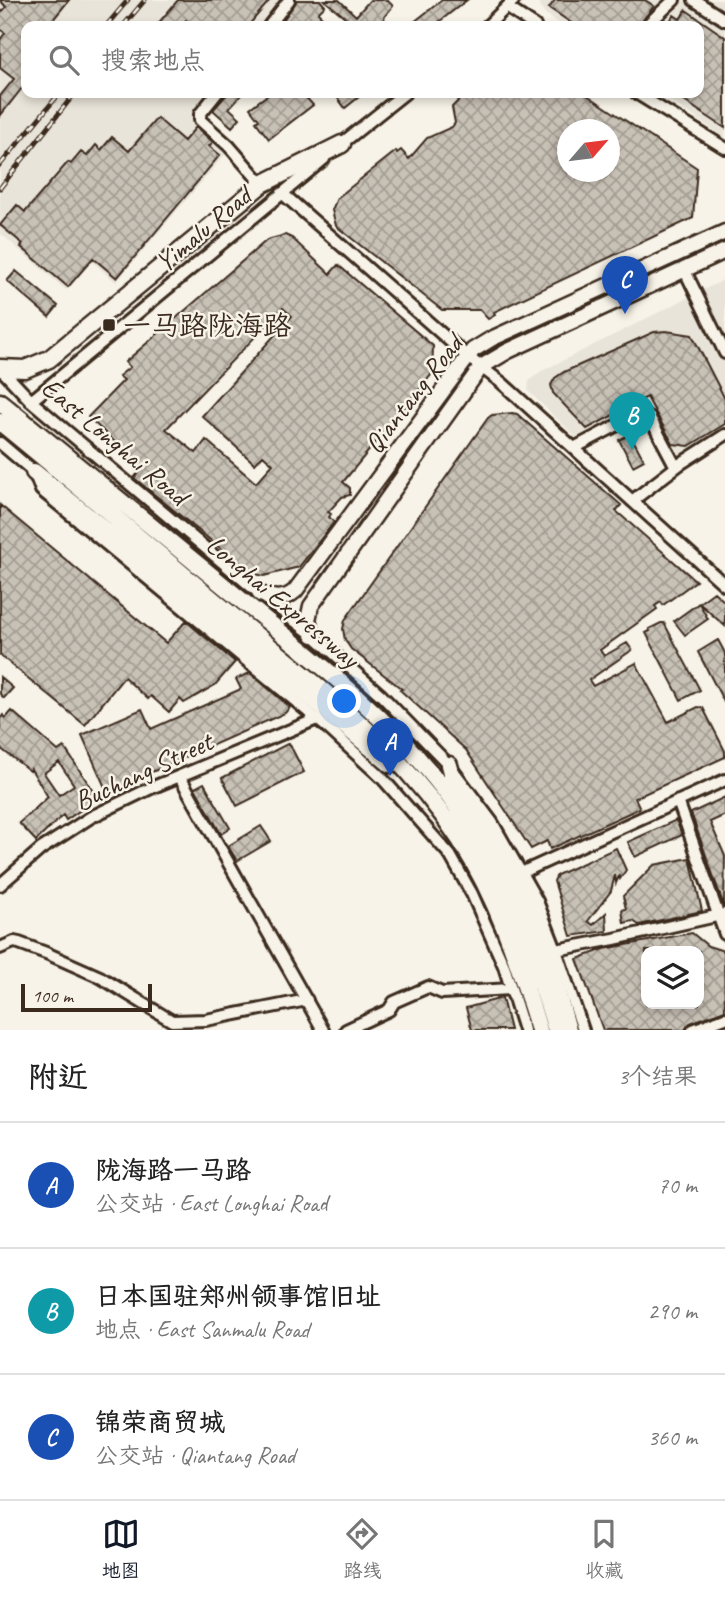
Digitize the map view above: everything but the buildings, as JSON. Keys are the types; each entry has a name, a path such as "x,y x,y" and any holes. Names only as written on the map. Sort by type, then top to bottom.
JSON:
{"highway":[{"path":"0,368 25,369 49,359 261,184 342,144"},
{"name":"Longhai Expressway","path":"0,402 318,663 410,747 447,793 468,825 508,900 534,960 556,1030"},
{"name":"Longhai Expressway","path":"0,422 360,723 405,767 450,825 475,865 520,966 539,1030"},
{"path":"34,472 378,754 438,819 450,825"},
{"path":"449,765 453,780 484,822 527,907 541,941 569,1030"}],"main road":[{"name":"Qiantang Road","path":"260,594 280,598 295,591 468,357 491,339 725,232"},
{"name":"Qiantang Road","path":"313,635 308,620 311,606 481,368 508,351 725,251"}],"street":[{"path":"273,21 289,0"},
{"path":"651,21 674,0"},
{"path":"694,0 725,20"},
{"path":"492,21 511,4 530,21"},
{"path":"213,98 200,114 200,120 229,146 261,184"},
{"name":"Yimalu Road","path":"31,401 399,98"},
{"path":"644,98 725,148"},
{"path":"282,193 468,357 502,383 725,585"},
{"path":"685,271 725,353"},
{"name":"East Longhai Road","path":"0,368 31,401 260,594 313,635 381,695 449,765 480,804 523,872 556,950 583,1030"},
{"path":"574,448 640,413 650,418 676,467"},
{"path":"632,500 725,435"},
{"path":"0,443 34,472 41,490 317,719 382,778 450,855 472,894 493,936 524,1030"},
{"name":"Buchang Street","path":"0,885 40,849 113,806 317,719"},
{"path":"180,777 323,1030"},
{"path":"523,872 725,780"},
{"path":"678,801 722,915 725,934"},
{"path":"556,950 722,915"},
{"path":"0,948 13,942 46,953 100,977 175,1026 307,1000"},
{"path":"346,1030 389,1010 394,1002 428,987 442,993 511,989"},
{"path":"693,1030 725,1018"}],"shaded area":[{"path":"0,0 292,0 276,19 278,21 21,21 21,98 220,98 198,123 229,150 116,282 91,261 66,290 0,233"},
{"path":"538,0 725,0 725,138 666,98 704,98 704,21 556,21 544,13"},
{"path":"725,279 725,430 676,460 643,405 576,437 528,391 529,381 540,372"}],"railway":[{"path":"110,21 128,0"},
{"path":"127,21 145,0"},
{"path":"0,165 56,98"},
{"path":"0,188 71,98"}],"place":[{"name":"锦荣商贸城","path":"625,314"},
{"name":"一马路陇海路","path":"109,325"},
{"name":"日本国驻郑州领事馆旧址","path":"632,450"},
{"name":"陇海路一马路","path":"390,776"}]}
